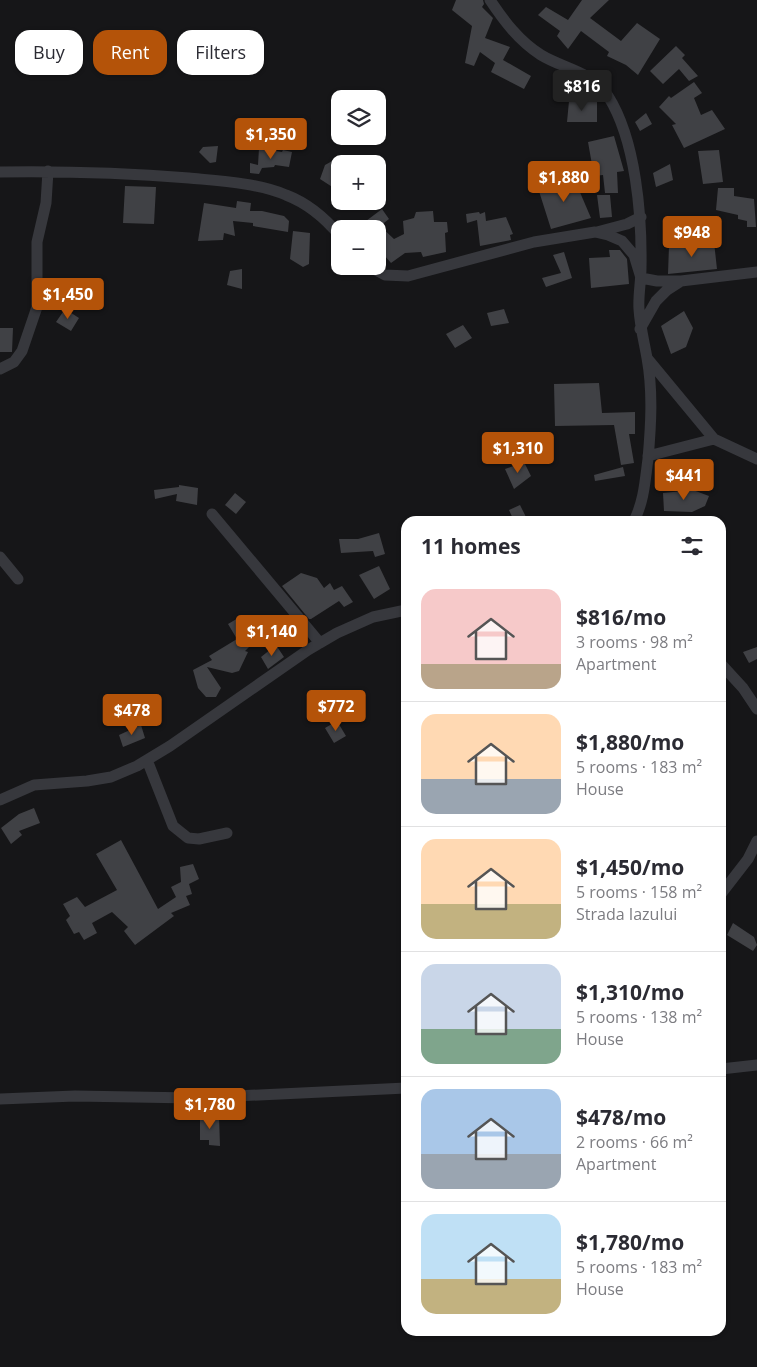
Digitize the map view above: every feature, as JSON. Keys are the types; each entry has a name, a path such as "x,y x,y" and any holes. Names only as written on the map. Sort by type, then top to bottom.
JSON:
{"street":[{"path":"490,0 504,21 520,38 542,55 588,76 600,86 608,96 628,142 641,217 641,278 638,304 640,329 647,358 652,424 644,499 636,516"},
{"path":"0,369 14,362 22,351 37,307 37,242 46,203 48,171"},
{"path":"0,172 132,173 215,180 264,188 286,195 315,211 331,227"},
{"path":"385,275 408,276 534,242 595,232 627,224 641,217"},
{"path":"595,232 622,241 634,255 641,278"},
{"path":"641,278 657,281 681,280 757,272"},
{"path":"640,329 656,301 681,280"},
{"path":"647,358 714,439 757,459"},
{"path":"648,456 714,439"},
{"path":"212,514 320,643"},
{"path":"0,557 18,579"},
{"path":"0,800 34,785 111,777 146,760 337,633 373,617 401,611"},
{"path":"726,669 743,688 757,709"},
{"path":"146,760 173,826 188,838 199,840 227,833"},
{"path":"726,888 748,859 757,841"},
{"path":"726,1068 757,1064"},
{"path":"0,1099 75,1096 193,1098 401,1088"}],"building":[{"path":"456,0 483,0 484,4 482,7 493,18 485,38 510,47 503,60 531,76 524,89 491,72 495,63 480,52 474,66 465,63 472,26 452,10"},
{"path":"582,0 609,0 590,18 621,41 637,23 660,39 638,75 626,65 607,56 609,52 581,31 568,49 557,36 560,31 538,15 546,7 568,20"},
{"path":"676,46 685,55 682,58 698,76 689,81 679,69 663,84 650,71"},
{"path":"694,82 702,93 694,98 701,115 712,110 725,129 684,148 672,125 676,124 659,107 669,96 671,98"},
{"path":"569,101 597,101 597,122 567,122"},
{"path":"646,113 652,124 640,131 635,122"},
{"path":"614,136 624,171 617,172 618,193 605,193 603,175 594,176 588,142"},
{"path":"218,146 216,162 210,163 199,152 203,147"},
{"path":"259,148 292,152 289,167 275,165 274,167 262,168 259,174 250,173 250,163 258,165"},
{"path":"719,150 723,182 703,184 698,151"},
{"path":"331,162 331,186 320,179 325,165"},
{"path":"670,164 673,180 656,187 653,173"},
{"path":"573,176 591,218 551,229 538,188"},
{"path":"125,186 156,187 154,224 123,223"},
{"path":"718,188 734,188 734,196 754,199 756,227 747,227 747,221 738,219 738,215 716,210"},
{"path":"597,195 610,195 612,217 600,218"},
{"path":"237,201 251,203 250,211 262,211 284,216 289,221 288,232 253,226 253,223 233,221 235,236 224,233 223,240 198,241 204,203 236,208"},
{"path":"381,210 389,219 386,221 367,220"},
{"path":"433,211 434,222 447,222 448,232 445,233 446,252 423,257 421,252 405,253 391,263 386,257 386,232 394,239 404,234 403,221 414,218 416,212"},
{"path":"479,212 480,214 485,212 486,221 506,217 513,234 510,235 511,240 480,246 477,220 467,223 466,214"},
{"path":"293,231 310,233 309,264 303,267 290,259"},
{"path":"714,242 717,269 668,274 669,246"},
{"path":"609,250 620,250 627,259 629,284 591,288 589,258 610,257"},
{"path":"564,252 572,278 546,287 542,278 561,273 553,255"},
{"path":"242,269 242,289 227,285 230,271"},
{"path":"65,309 79,318 71,331 56,322"},
{"path":"504,309 509,323 491,326 487,313"},
{"path":"684,311 693,328 686,347 671,354 661,326"},
{"path":"463,325 472,338 455,348 446,334"},
{"path":"0,328 13,328 12,352 0,352"},
{"path":"599,383 602,413 635,412 635,434 629,434 634,463 621,465 614,425 555,426 554,384"},
{"path":"524,462 531,476 514,489 505,469"},
{"path":"623,467 625,476 595,481 594,475"},
{"path":"179,485 198,488 197,505 176,501 177,494 155,499 154,490 179,487"},
{"path":"693,490 709,496 705,506 692,512 664,511 663,493"},
{"path":"235,493 246,502 236,514 225,505"},
{"path":"520,505 526,516 512,516 509,510"},
{"path":"379,533 385,554 375,557 373,551 341,553 339,539 358,539"},
{"path":"379,566 390,589 374,599 359,575"},
{"path":"301,573 317,578 324,588 330,583 334,590 342,586 353,602 344,607 339,601 309,619 282,586"},
{"path":"288,616 299,629 286,643 274,627"},
{"path":"240,617 258,638 245,651 248,652 239,671 232,673 207,667 221,688 216,697 206,697 198,688 193,670 212,660 209,656 237,639 228,624"},
{"path":"276,645 284,657 268,669 261,657"},
{"path":"757,647 757,659 749,663 743,652"},
{"path":"337,721 346,736 334,743 325,728"},
{"path":"141,725 145,738 123,747 119,735"},
{"path":"34,808 40,823 19,831 22,835 11,844 1,828 19,814"},
{"path":"121,840 158,909 176,897 171,887 181,882 180,867 193,864 199,879 189,884 192,894 186,896 190,905 171,913 174,916 135,945 124,931 128,927 112,912 92,923 97,933 84,940 79,932 74,934 66,920 70,916 63,904 77,897 85,907 117,890 96,854"},
{"path":"733,923 754,937 757,945 753,951 727,935"},
{"path":"219,1116 220,1146 209,1145 209,1140 200,1140 200,1117"}]}
